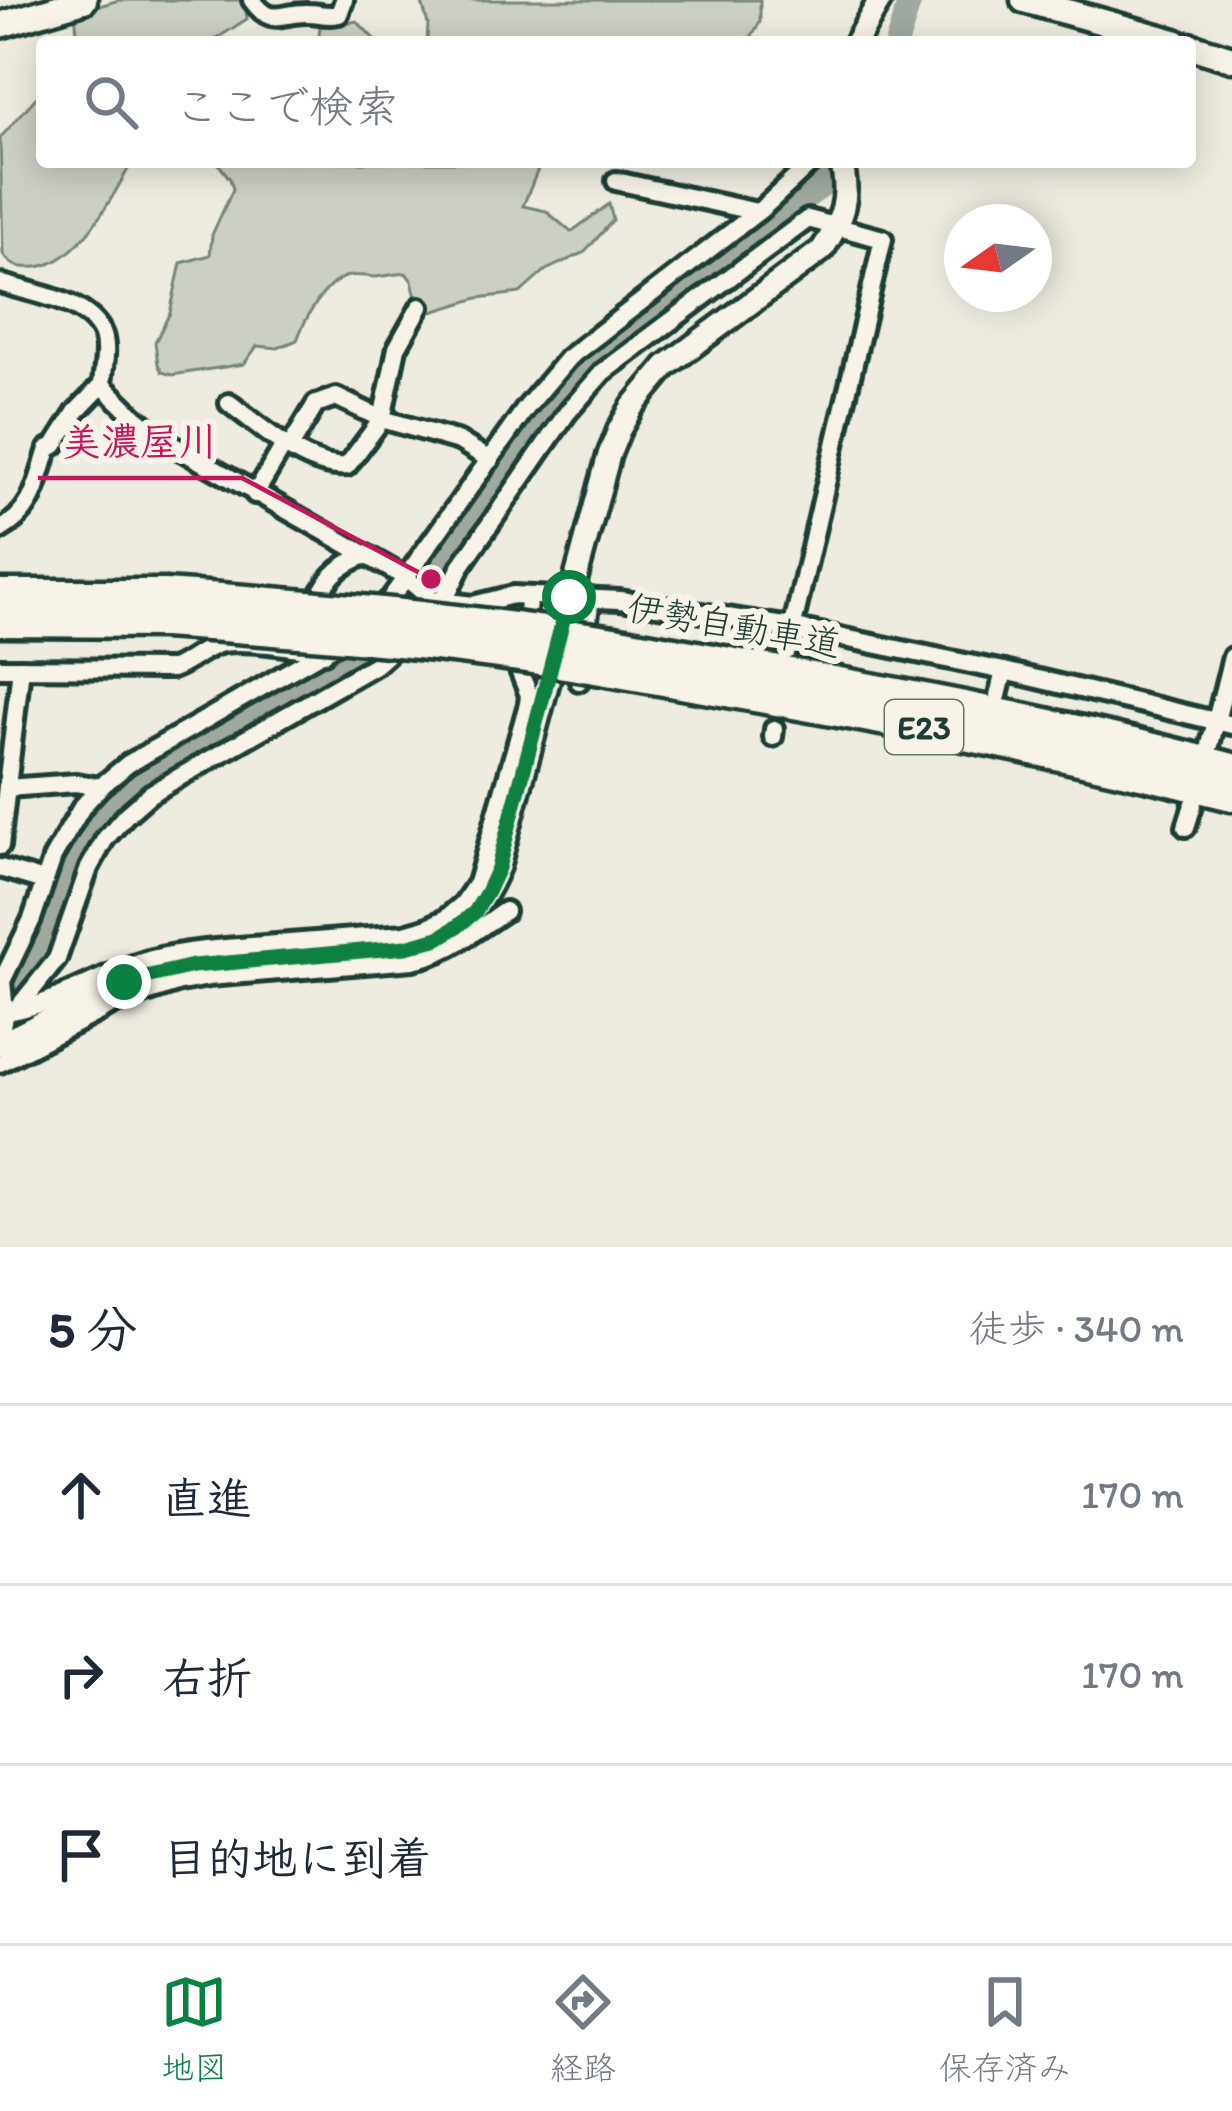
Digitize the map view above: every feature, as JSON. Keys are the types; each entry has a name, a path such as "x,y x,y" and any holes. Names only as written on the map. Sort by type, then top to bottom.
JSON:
{"highway":[{"name":"伊勢自動車道","path":"0,596 164,609"},
{"name":"伊勢自動車道","path":"0,621 313,604 614,656 873,690 1232,770"},
{"name":"伊勢自動車道","path":"614,656 1232,795"}],"main road":[{"path":"0,25 56,4 84,0"},
{"path":"1024,0 1153,36"},
{"path":"1196,48 1232,58"}],"street":[{"path":"252,0 266,15 282,18 301,13 339,14 344,0"},
{"path":"859,36 880,0"},
{"path":"10,1011 2,981 9,945 32,919 52,856 100,787 128,764 365,624 408,580 526,408 568,358 757,212 805,168"},
{"path":"0,1040 147,975 193,966 406,947 439,938 475,912 498,868 580,597 614,442 632,407 666,366 822,250 838,226 845,199 842,168"},
{"path":"616,181 757,212"},
{"path":"0,1040 10,1011 57,959 89,868 126,814 150,794 391,653 450,589 460,566 567,412 603,372 808,219 883,239 787,651"},
{"path":"0,284 56,297 94,322 105,341 102,385 48,449 32,500 17,520 0,530"},
{"path":"229,403 287,446 331,467 347,466 382,419 398,348 420,307"},
{"path":"102,385 165,441 367,555 436,600 472,605 505,596 580,597 790,626 1224,723"},
{"path":"255,494 316,404 336,397 382,419 459,441 490,460"},
{"path":"315,651 314,610 324,584 348,561 367,555"},
{"path":"10,1011 33,1007 149,960 188,952 405,934 426,928 463,904 486,857 528,704 519,670 529,596"},
{"path":"578,681 580,597"},
{"path":"0,668 172,669 227,642 315,651"},
{"path":"1210,745 1224,723 1232,657"},
{"path":"0,846 21,668"},
{"path":"998,696 1004,671"},
{"path":"7,788 76,783 100,787"},
{"path":"1186,827 1192,805"},
{"path":"0,868 44,880"},
{"path":"0,1063 141,993 208,977 436,956 505,910"}],"shaded area":[{"path":"119,0 245,0 247,19 220,36 76,36 75,13"},
{"path":"421,0 760,0 760,22 752,36 427,36"},
{"path":"357,21 371,36 319,36 320,27"},
{"path":"36,98 36,168 129,168 80,241 52,263 21,267 3,254 0,138"},
{"path":"222,168 539,168 523,206 546,211 571,232 609,204 613,220 585,252 546,270 520,293 478,298 429,313 419,310 406,273 349,276 322,295 297,340 278,348 257,346 244,364 172,375 162,372 155,342 170,313 181,263 210,255 212,235 233,189"}],"waterway":[{"path":"899,36 910,0"},
{"path":"0,995 17,977 52,918 84,835 120,788 200,738 354,658 431,579 557,387 674,291 842,168"}],"place":[{"name":"美濃屋川","path":"431,579"}],"route":[{"path":"124,982 193,966 406,947 439,938 475,912 498,868 569,597"}]}
